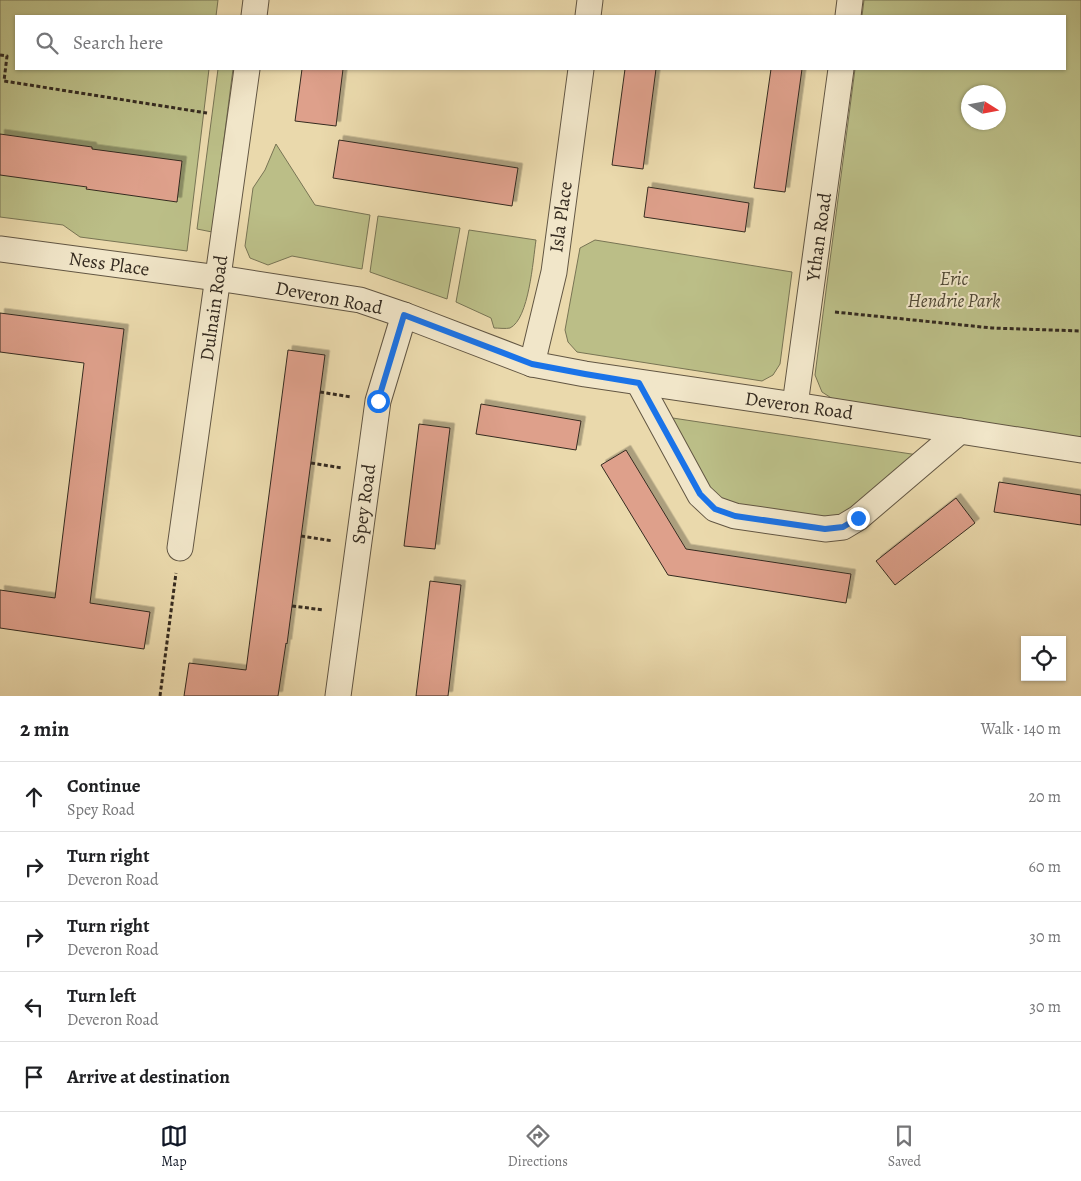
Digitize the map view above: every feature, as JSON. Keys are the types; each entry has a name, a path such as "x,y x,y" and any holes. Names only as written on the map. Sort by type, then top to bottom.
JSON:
{"street":[{"path":"254,15 256,0"},
{"path":"588,15 590,0"},
{"path":"848,15 850,0"},
{"name":"Dulnain Road","path":"180,548 247,70"},
{"name":"Isla Place","path":"532,364 554,272 581,70"},
{"name":"Ythan Road","path":"795,405 841,70"},
{"name":"Ness Place","path":"0,249 218,278"},
{"name":"Deveron Road","path":"218,278 360,300 532,364 639,383 795,405 1081,450"},
{"name":"Spey Road","path":"338,696 378,401 404,315"},
{"path":"639,383 700,494 715,509 744,518 825,529 843,527 858,518 960,431"}],"path":[{"path":"0,55 7,56 4,81 207,113"},
{"path":"832,312 992,328 1081,331"},
{"path":"320,392 354,397"},
{"path":"311,464 344,468"},
{"path":"301,536 334,541"},
{"path":"160,696 180,548"},
{"path":"292,606 325,610"}],"green space":[{"path":"0,0 218,0 216,15 15,15 15,70 209,70 187,251 80,237 63,225 0,217"},
{"name":"Eric Hendrie Park","path":"864,0 1081,0 1081,438 836,401 822,392 815,375 855,70 1066,70 1066,15 862,15"},
{"path":"218,70 233,70 212,232 197,229"},
{"path":"276,144 315,205 370,215 362,269 292,256 268,265 250,258 245,246 253,188 265,170"},
{"path":"378,216 460,228 447,299 370,272"},
{"path":"469,230 536,240 526,301 522,313 510,328 494,328 491,318 456,302"},
{"path":"595,240 792,272 780,364 773,375 762,381 577,352 568,342 565,330 580,248"},
{"path":"666,417 918,455 840,520 734,505 719,497 707,487"}],"building":[{"path":"302,70 343,70 336,126 295,121"},
{"path":"625,70 656,70 643,169 612,165"},
{"path":"771,70 802,70 785,192 754,188"},
{"path":"0,134 182,161 177,202 0,175"},
{"path":"339,140 518,168 512,206 333,178"},
{"path":"648,187 749,203 745,232 644,217"},
{"path":"0,313 124,329 90,603 150,612 144,649 0,628 0,590 55,598 84,363 0,352"},
{"path":"288,350 325,355 287,644 278,696 184,696 189,663 246,670"},
{"path":"481,404 581,421 576,450 476,434"},
{"path":"419,424 450,428 435,549 404,546"},
{"path":"626,450 686,549 851,574 846,603 668,575 601,465"},
{"path":"999,482 1081,495 1081,525 994,512"},
{"path":"956,498 975,523 895,585 876,561"},
{"path":"430,581 461,585 448,696 416,696"}],"route":[{"path":"378,401 404,315 532,364 639,383 700,494 715,509 735,516 825,529 843,527 858,518"}]}
